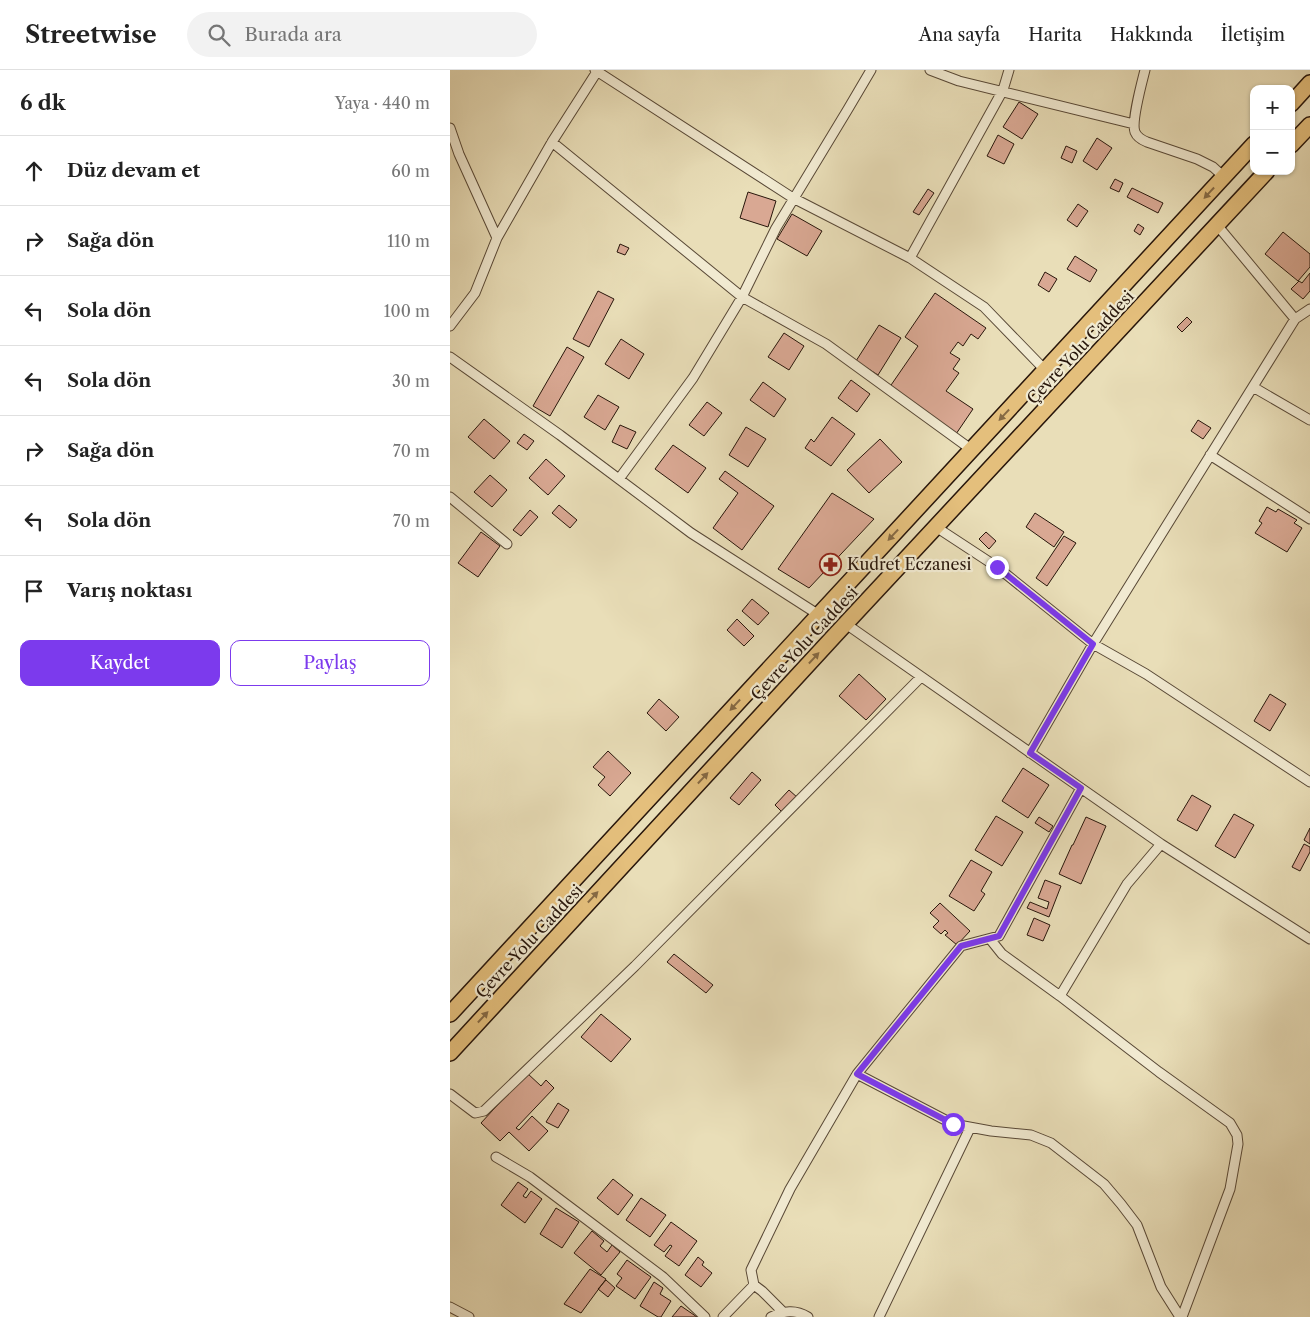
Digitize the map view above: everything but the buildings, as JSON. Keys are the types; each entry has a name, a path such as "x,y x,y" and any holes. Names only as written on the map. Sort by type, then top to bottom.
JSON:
{"highway":[{"path":"1295,100 1310,84"},
{"path":"1295,141 1310,125"},
{"name":"Çevre Yolu Caddesi","path":"450,1014 1250,148"},
{"name":"Çevre Yolu Caddesi","path":"450,1052 1263,175"}],"street":[{"path":"450,326 475,293 497,238 552,142 597,70 793,198 910,258 984,307 1045,370"},
{"path":"619,479 693,378 742,297 793,198 871,70"},
{"path":"930,70 959,81 1134,124"},
{"path":"910,258 1002,91 1009,70"},
{"path":"1145,70 1134,124 1135,134 1147,142 1197,159 1213,167 1224,177"},
{"path":"450,128 459,154 497,238"},
{"path":"552,142 742,297 826,344 972,450"},
{"path":"1217,224 1295,319"},
{"path":"1030,753 1093,644 1295,319 1310,308"},
{"path":"450,357 560,435 691,533 819,615"},
{"path":"1253,387 1310,420"},
{"path":"1210,455 1310,519"},
{"path":"450,497 507,544"},
{"path":"936,527 997,567 1093,644 1146,674 1310,782"},
{"path":"846,624 1161,844 1309,936"},
{"path":"450,1094 475,1113 484,1111 635,966 921,677"},
{"path":"783,1312 754,1285 751,1270 790,1188 857,1074 961,946 999,936 1081,788"},
{"path":"1060,996 1127,884 1161,844"},
{"path":"990,939 1002,954 1230,1123 1237,1135 1238,1144 1230,1189 1181,1317"},
{"path":"857,1074 953,1124 991,1131 1031,1135 1051,1144 1104,1184 1137,1225 1161,1287 1181,1317"},
{"path":"878,1317 970,1128"},
{"path":"496,1157 530,1177 663,1276 705,1317"},
{"path":"723,1317 754,1285"},
{"path":"450,1308 469,1317"},
{"path":"770,1317 783,1312 801,1313 808,1317"}],"place":[{"name":"Kudret Eczanesi","path":"831,564"}],"route":[{"path":"953,1124 857,1074 961,946 999,936 1081,788 1030,753 1093,644 997,567"}]}
